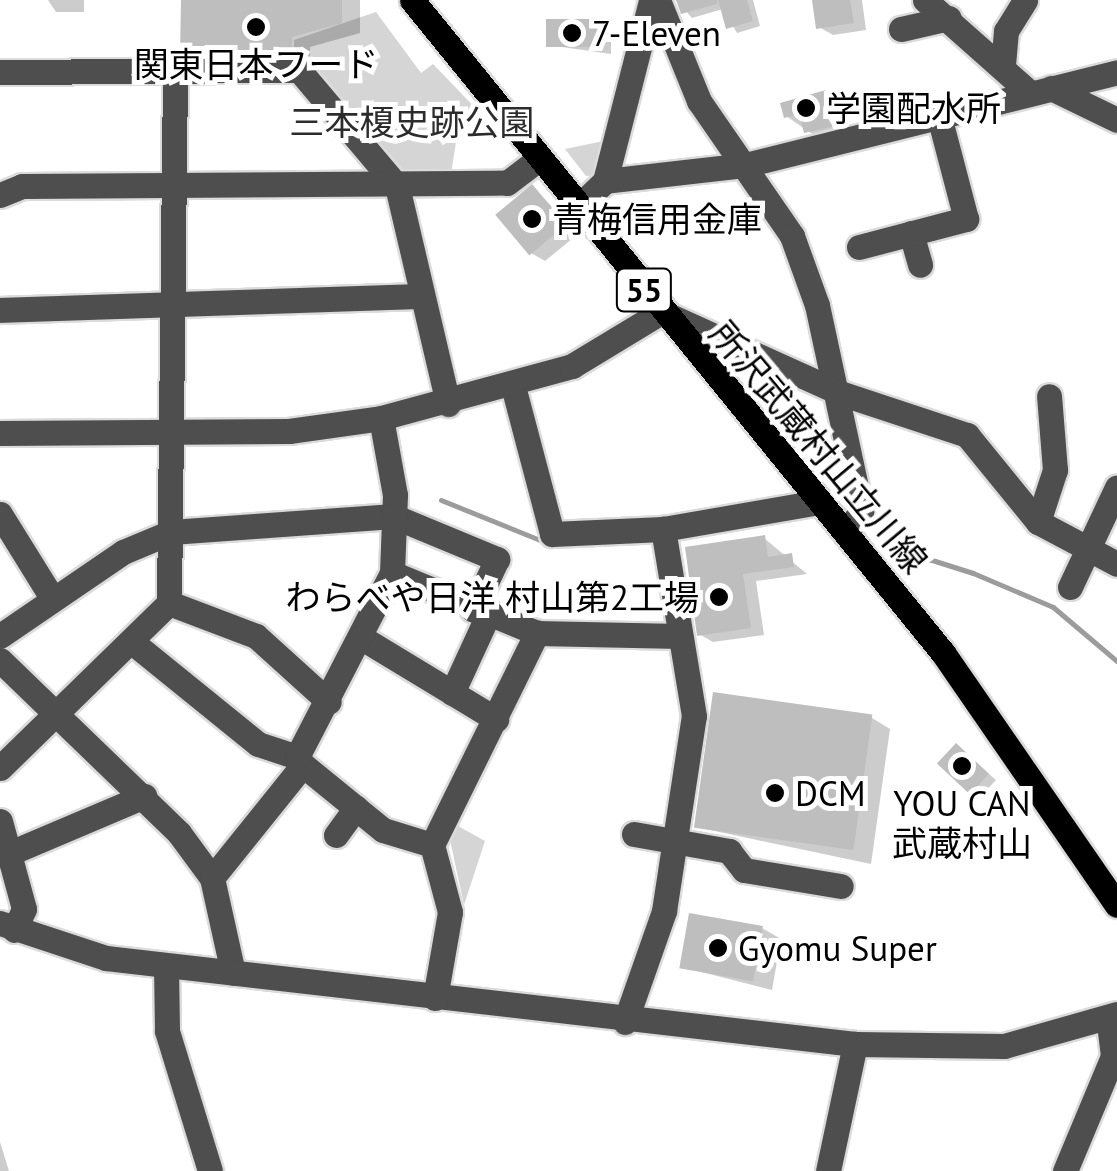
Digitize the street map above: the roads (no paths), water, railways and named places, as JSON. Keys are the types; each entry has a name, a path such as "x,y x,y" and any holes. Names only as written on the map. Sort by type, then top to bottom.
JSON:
{"main road":[{"name":"所沢武蔵村山立川線","path":"419,6 536,161 870,562 1117,905"}],"street":[{"path":"576,210 605,181 651,0"},
{"path":"658,0 699,101 792,236 840,393 861,512 846,533"},
{"path":"925,0 1003,66 1041,90 1117,120"},
{"path":"1003,66 1006,32 1024,0"},
{"path":"901,29 949,18"},
{"path":"0,72 174,74 299,70 398,186 448,404"},
{"path":"605,181 745,165 1117,72"},
{"path":"0,768 64,712 169,603 174,74"},
{"path":"859,247 966,218 938,116"},
{"path":"0,195 22,186 398,186 507,182 536,161"},
{"path":"911,233 920,265"},
{"path":"0,310 172,309 422,296"},
{"path":"0,433 172,435 381,418 513,386 621,342 661,312 840,393 935,419 983,456 1038,522 1117,564"},
{"path":"513,386 552,534 663,529 820,502"},
{"path":"1038,522 1056,470 1049,396"},
{"path":"212,878 300,761 392,573 392,516 381,418"},
{"path":"1070,587 1092,552 1117,487"},
{"path":"0,514 8,546 52,598"},
{"path":"0,636 52,598 171,532 392,516 496,558 452,693"},
{"path":"625,1022 678,841 694,716 663,529"},
{"path":"392,573 480,614 537,633 680,636"},
{"path":"169,603 256,636 330,702"},
{"path":"435,998 450,912 432,845 537,633"},
{"path":"362,638 496,720"},
{"path":"132,642 258,744 300,761 382,830 432,845"},
{"path":"0,660 64,712 144,796 212,878 233,974"},
{"path":"10,853 144,796"},
{"path":"336,835 356,807"},
{"path":"0,820 24,909 7,926"},
{"path":"634,834 729,851 744,870 841,886"},
{"path":"7,926 166,966 625,1022 855,1044 1004,1046 1113,1016 1113,1056 1065,1171"},
{"path":"166,966 168,1031 210,1171"},
{"path":"828,1171 855,1044"}],"waterway":[{"path":"441,500 545,542"},
{"path":"877,561 932,560 973,573 1053,607 1117,661"}],"place":[{"name":"関東日本フード","path":"256,27"},
{"name":"7-Eleven","path":"572,33"},
{"name":"学園配水所","path":"806,108"},
{"name":"青梅信用金庫","path":"532,219"},
{"name":"わらべや日洋 村山第2工場","path":"719,597"},
{"name":"YOU CAN 武蔵村山","path":"962,766"},
{"name":"DCM","path":"775,793"},
{"name":"Gyomu Super","path":"718,948"}],"park label":[{"name":"三本榎史跡公園","path":"412,122"}]}
